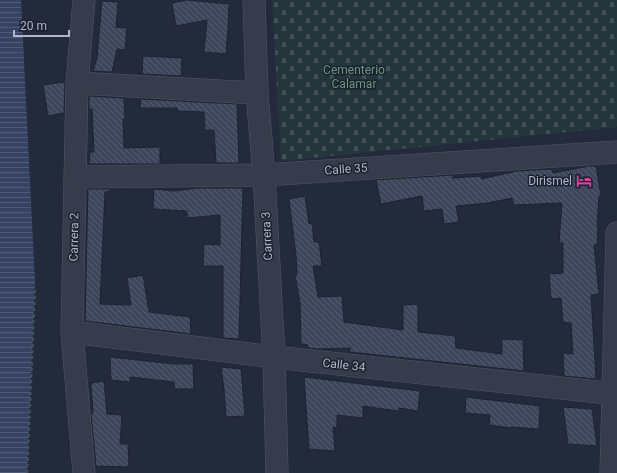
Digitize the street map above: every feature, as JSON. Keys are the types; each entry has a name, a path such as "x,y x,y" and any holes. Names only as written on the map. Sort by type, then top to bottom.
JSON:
{"street":[{"name":"Carrera 2","path":"84,0 77,83 72,332 84,473"},
{"name":"Carrera 3","path":"254,0 257,93 264,175 274,357 277,473"},
{"path":"77,83 257,93"},
{"name":"Calle 35","path":"75,177 264,175 617,152"},
{"path":"611,473 615,394 617,233"},
{"name":"Calle 34","path":"72,332 274,357 615,394"}],"path":[{"path":"27,473 35,288"}],"green space":[{"name":"Cementerio Calamar","path":"272,0 617,0 617,127 281,161"}],"water":[{"path":"0,0 21,0 35,282 27,473 0,473"}],"building":[{"path":"187,0 229,4 226,54 204,52 207,20 176,26 172,3"},
{"path":"102,1 118,2 116,27 127,28 125,50 117,49 112,72 93,71 97,58"},
{"path":"143,56 182,58 181,76 142,74"},
{"path":"65,82 64,113 48,116 43,85"},
{"path":"89,96 124,98 124,148 160,147 160,164 89,164 90,152 94,152 92,109 89,109"},
{"path":"141,99 237,104 239,163 216,163 214,130 205,130 204,112 177,111 177,108 140,108"},
{"path":"596,166 601,196 599,196 597,245 594,245 599,294 591,295 596,379 564,376 563,353 573,354 571,323 563,322 561,298 551,299 549,274 563,273 563,243 559,243 562,203 514,205 512,198 488,203 456,206 459,222 444,224 442,209 424,211 422,196 381,204 376,180 453,175 453,178 482,176 481,179 517,171 552,169 553,173"},
{"path":"198,188 243,188 239,339 223,338 223,266 203,266 204,244 220,245 220,215 187,218 187,211 153,209 154,189 174,191"},
{"path":"88,189 110,189 110,191 105,192 100,304 131,305 127,278 143,275 149,312 190,317 191,334 85,321"},
{"path":"305,196 309,224 312,223 314,242 319,242 322,266 313,266 318,297 342,296 344,322 403,330 403,305 418,304 418,332 455,336 456,348 502,354 502,339 523,340 524,371 350,352 350,348 308,348 308,345 301,344 300,303 295,275 297,275 296,255 289,199"},
{"path":"110,357 174,364 193,364 194,389 175,389 174,382 130,377 130,382 111,380"},
{"path":"221,367 241,369 245,416 226,417"},
{"path":"304,377 420,391 418,411 399,408 398,411 363,406 363,418 337,415 337,428 333,427 335,451 309,449"},
{"path":"104,381 107,414 122,415 120,444 128,444 129,467 96,466 91,413 93,413 91,383"},
{"path":"466,397 540,406 539,429 511,428 489,425 490,415 465,413"},
{"path":"563,407 592,409 597,446 568,444"}],"place":[{"name":"Dirismel","path":"584,181"}]}
